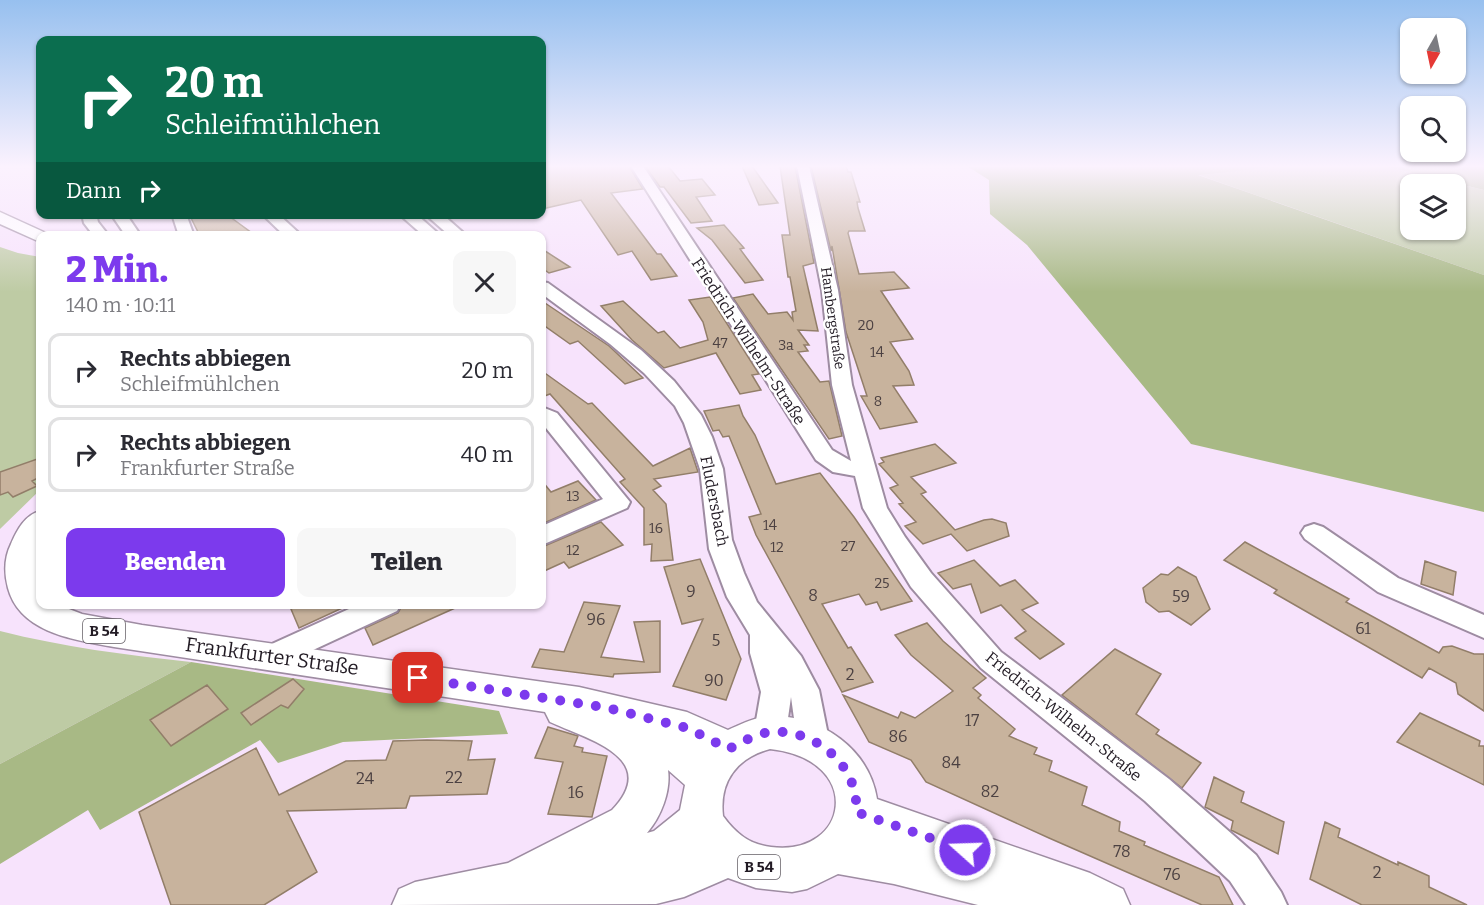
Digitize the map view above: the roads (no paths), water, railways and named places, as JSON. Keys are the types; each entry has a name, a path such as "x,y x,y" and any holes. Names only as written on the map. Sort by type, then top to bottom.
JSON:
{"main road":[{"path":"0,217 36,235"},
{"name":"Frankfurter Straße","path":"36,527 27,541 18,568 28,601 36,607"},
{"name":"Frankfurter Straße","path":"39,609 52,618 92,629 608,708 672,748 713,782"},
{"path":"415,905 504,886 602,839 627,824 640,810 649,773 646,759 628,739 520,693"},
{"path":"575,893 666,848 713,782 748,739 770,732 789,733 813,740 840,761 854,796 1107,905"},
{"name":"B 54","path":"713,782 713,838 730,855 750,866 782,871 807,867 832,852 849,830 854,796"},
{"path":"832,852 894,862 1071,905"},
{"path":"504,886 575,893 656,882 684,875 730,855"}],"street":[{"name":"Friedrich-Wilhelm-Straße","path":"664,208 824,455 841,467 864,470 875,508 921,580 991,660 1166,798 1243,868 1268,905"},
{"name":"Hambergstraße","path":"813,208 827,271 842,385 864,470"},
{"path":"275,219 289,231"},
{"path":"412,219 428,231"},
{"path":"438,219 454,231"},
{"name":"Fludersbach","path":"546,290 597,325 656,374 690,414 709,460 717,498 718,534 728,565 743,601 764,635 798,676 805,692 813,740"},
{"path":"546,416 618,502 546,534"},
{"path":"1314,533 1388,585 1484,627"},
{"path":"273,656 376,609"},
{"name":"Fludersbach","path":"764,635 765,653 776,692 770,732"}]}
